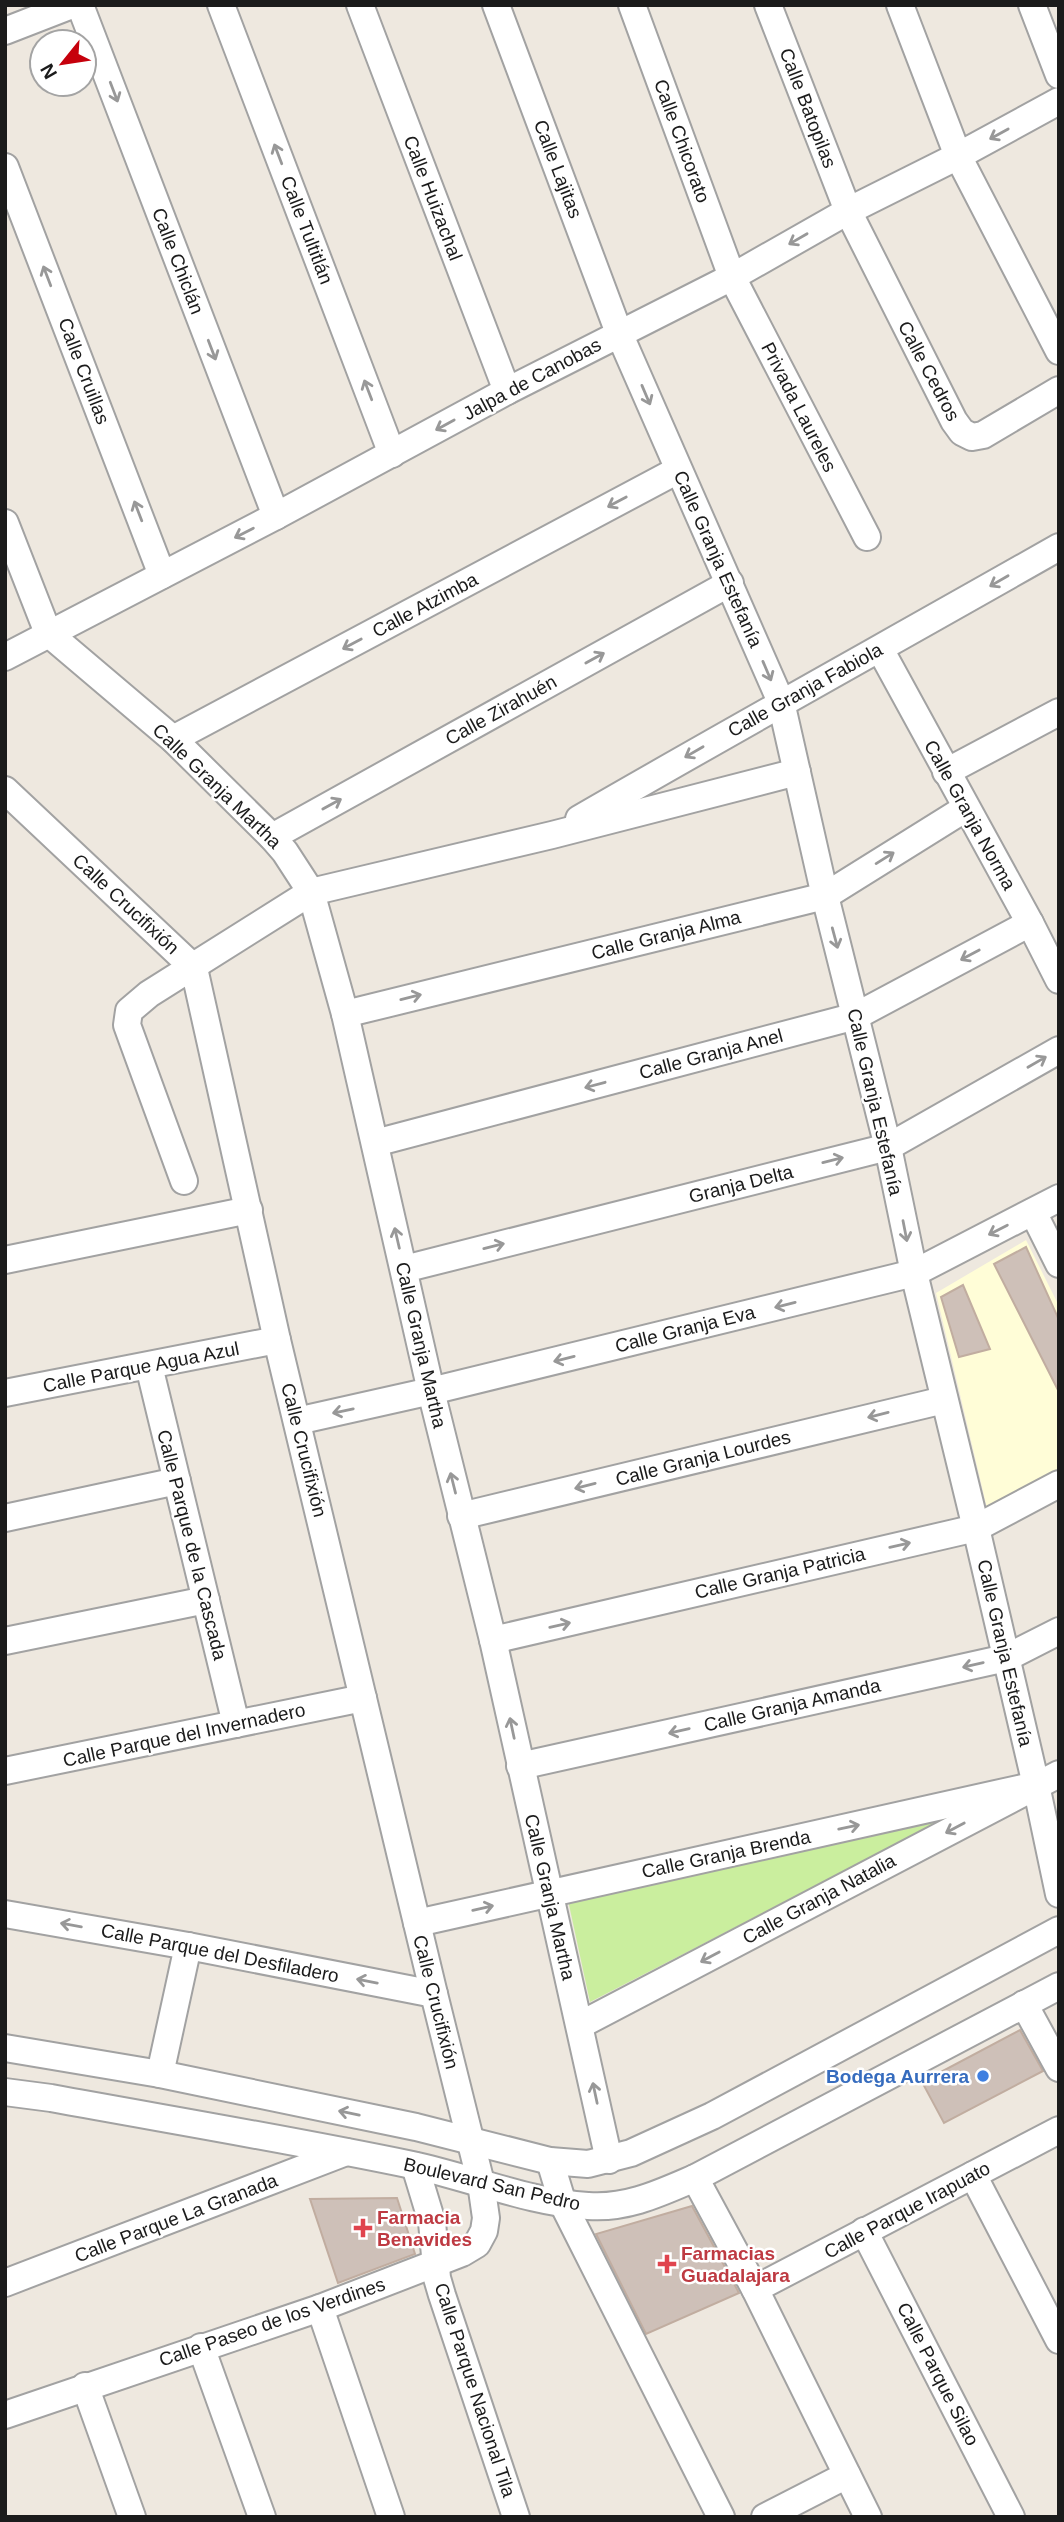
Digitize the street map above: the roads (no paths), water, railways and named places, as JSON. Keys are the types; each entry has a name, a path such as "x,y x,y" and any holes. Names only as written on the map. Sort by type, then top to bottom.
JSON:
{"street":[{"path":"5,31 72,5"},
{"name":"Calle Chiclán","path":"80,5 276,516"},
{"name":"Calle Tultitlán","path":"221,5 392,454"},
{"name":"Calle Huizachal","path":"360,5 507,391"},
{"name":"Calle Lajitas","path":"496,5 619,333"},
{"name":"Calle Chicorato","path":"632,5 732,276"},
{"name":"Calle Batopilas","path":"768,5 848,211"},
{"path":"900,5 958,156 1059,351"},
{"path":"1032,5 1059,75"},
{"name":"Jalpa de Canobas","path":"5,657 276,516 507,391 732,276 848,211 1059,101"},
{"name":"Calle Cruillas","path":"5,167 162,575"},
{"name":"Calle Cedros","path":"848,211 946,406 962,432 972,437 983,435 1059,390"},
{"name":"Privada Laureles","path":"732,276 867,537"},
{"name":"Calle Granja Estefanía","path":"619,333 781,702 825,896 888,1147 914,1273 1006,1658 1047,1780 1059,1895"},
{"name":"Calle Atzimba","path":"173,739 678,470"},
{"path":"5,523 48,633"},
{"name":"Calle Granja Fabiola","path":"552,835 781,702 1059,547"},
{"name":"Calle Zirahuén","path":"272,837 730,583"},
{"name":"Calle Granja Martha","path":"48,633 173,739 272,837 311,892 345,1014 430,1391 493,1640 609,2160"},
{"name":"Calle Granja Norma","path":"880,649 1059,981"},
{"path":"946,772 1059,712"},
{"name":"Calle Granja Fabiola","path":"184,1181 128,1025 130,1011 138,1002 311,892 552,835 797,772"},
{"name":"Calle Crucifixión","path":"5,790 194,968 277,1340 481,2183"},
{"name":"Calle Granja Alma","path":"345,1014 825,896 966,808"},
{"name":"Calle Granja Anel","path":"375,1143 856,1016 1030,923"},
{"name":"Granja Delta","path":"404,1269 888,1147 1059,1050"},
{"name":"Calle Granja Eva","path":"297,1420 430,1391 914,1273 1059,1198"},
{"path":"5,1260 249,1210"},
{"path":"1033,1212 1059,1264"},
{"name":"Calle Parque Agua Azul","path":"5,1393 277,1340"},
{"name":"Calle Parque de la Cascada","path":"149,1366 236,1724"},
{"name":"Calle Granja Lourdes","path":"461,1516 944,1399"},
{"path":"5,1518 177,1481"},
{"name":"Calle Granja Patricia","path":"493,1640 976,1528 1059,1484"},
{"path":"5,1641 206,1600"},
{"name":"Calle Granja Amanda","path":"520,1766 1006,1658 1059,1631"},
{"name":"Calle Parque del Invernadero","path":"5,1772 363,1698"},
{"name":"Calle Granja Brenda","path":"417,1923 1047,1780"},
{"name":"Calle Granja Natalia","path":"580,2025 1047,1780"},
{"name":"Calle Parque del Desfiladero","path":"5,1914 434,1994"},
{"name":"Boulevard San Pedro","path":"5,2048 160,2074 416,2127 550,2161 588,2164 631,2153 712,2116 1059,1930"},
{"path":"160,2074 188,1946"},
{"name":"Boulevard San Pedro","path":"5,2092 346,2152 415,2166 563,2204 617,2206 636,2202 695,2178 1059,1986"},
{"path":"1024,2004 1059,2068"},
{"name":"Calle Parque Irapuato","path":"755,2290 1059,2130"},
{"name":"Calle Parque La Granada","path":"5,2283 346,2152"},
{"path":"550,2161 563,2204 721,2517"},
{"name":"Calle Parque Nacional Tila","path":"415,2166 432,2222 442,2295 516,2517"},
{"path":"972,2175 1059,2340"},
{"path":"695,2178 755,2290 868,2517"},
{"name":"Calle Paseo de los Verdines","path":"5,2415 320,2308 436,2263 477,2244 484,2231 486,2218 481,2183"},
{"name":"Calle Parque Silao","path":"864,2231 1011,2517"},
{"path":"320,2308 391,2517"},
{"path":"201,2347 262,2517"},
{"path":"85,2386 132,2517"},
{"path":"765,2517 847,2475"}],"place":[{"name":"Bodega Aurrera","path":"983,2076"},
{"name":"Farmacia Benavides","path":"363,2228"},
{"name":"Farmacias Guadalajara","path":"667,2264"}]}
